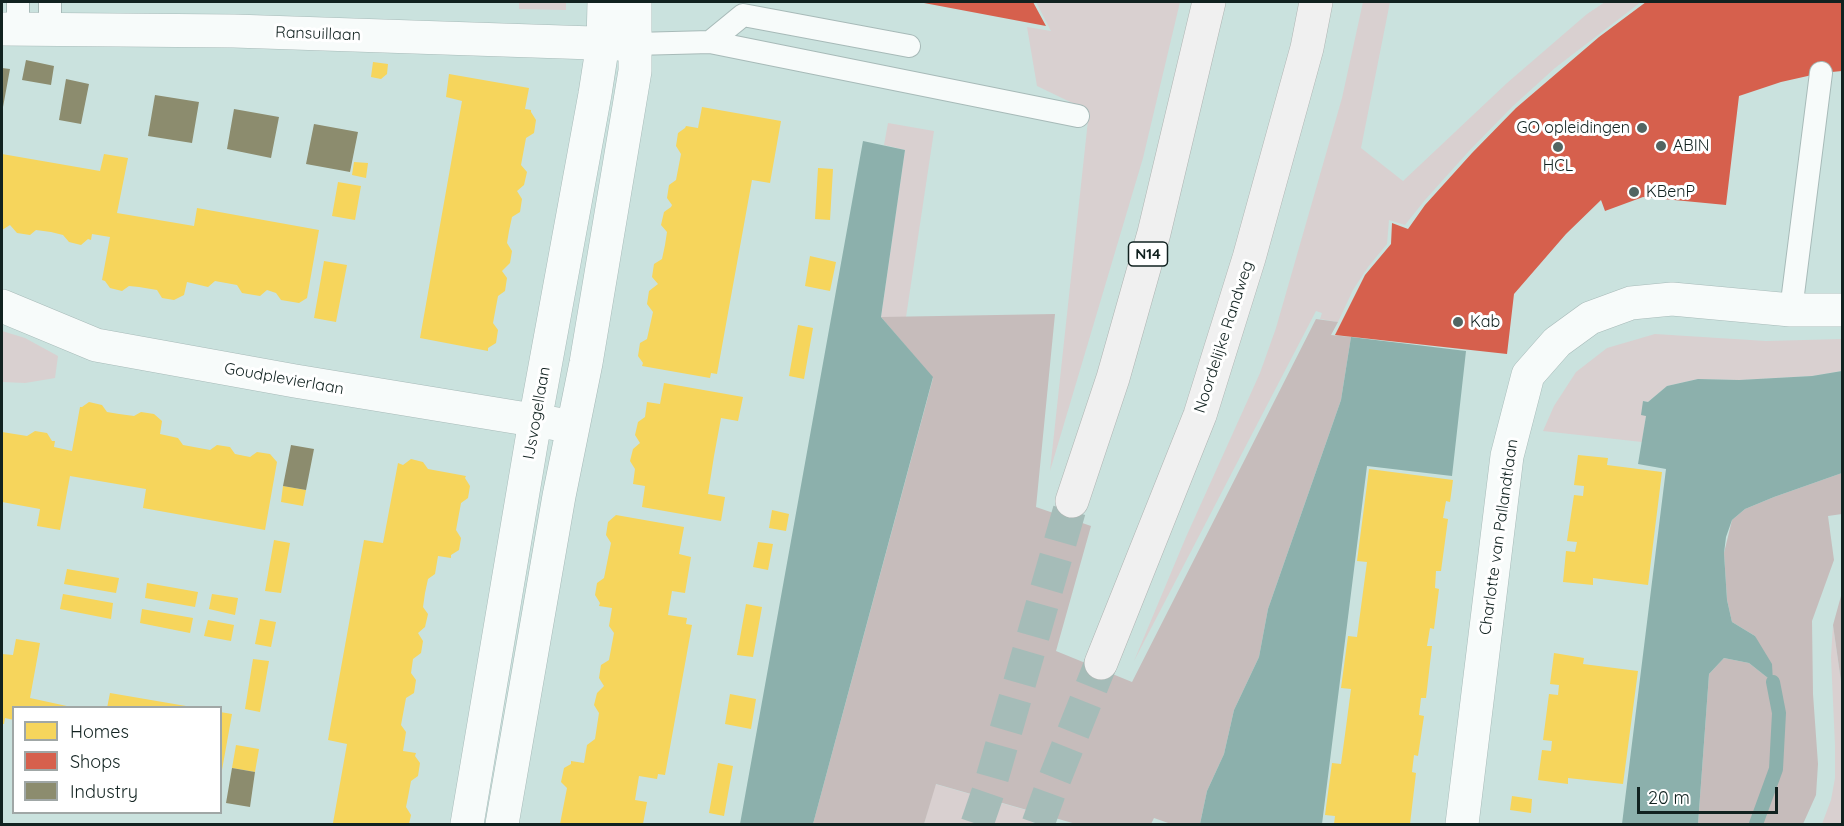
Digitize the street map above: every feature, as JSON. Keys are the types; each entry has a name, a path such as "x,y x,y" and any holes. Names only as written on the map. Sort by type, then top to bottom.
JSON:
{"main road":[{"name":"N14","path":"1072,501 1113,378 1154,233 1209,2"},
{"name":"Noordelijke Randweg","path":"1101,663 1200,415 1249,258 1307,48 1316,2"}],"street":[{"name":"IJsvogellaan","path":"502,825 555,519 586,363 635,71 619,44 604,2"},
{"name":"IJsvogellaan","path":"467,825 535,420 619,44 635,2"},
{"name":"Ransuillaan","path":"12,20 50,15 234,31 619,44"},
{"name":"Charlotte van Pallandtlaan","path":"1462,825 1507,456 1528,375 1557,342 1590,318 1631,303 1672,299 1791,310 1842,310"},
{"name":"Goudplevierlaan","path":"2,306 96,345 295,381 573,426"}],"lane":[{"path":"710,42 743,15 909,46"},
{"path":"619,44 710,42 1078,116"},
{"path":"1791,310 1821,73"}],"shaded area":[{"path":"519,2 566,2 566,10 519,9"},
{"path":"1036,2 1180,2 1143,158 1050,471 1089,111 1037,86 1027,27 1051,31"},
{"path":"1363,2 1390,2 1361,148 1403,181 1507,83 1587,14 1605,2 1641,2 1555,68 1513,106 1469,151 1405,225 1389,220 1387,244 1353,290 1338,322 1320,319 1322,313 1316,311 1134,661 1186,537 1260,373 1276,328 1342,98"},
{"path":"888,123 934,131 906,317 881,317 905,150 884,145"},
{"path":"1055,314 1036,507 1091,526 1056,651 1132,682 1316,319 1338,322 1331,335 1351,337 1341,400 1268,609 1259,657 1234,710 1224,754 1207,791 1200,824 1171,824 1154,818 1151,824 1076,824 936,784 924,824 813,824 933,378 881,317"},
{"path":"2,331 25,338 58,356 55,378 25,383 2,382"},
{"path":"1655,334 1766,341 1842,339 1842,371 1812,376 1739,380 1698,379 1667,386 1648,402 1644,401 1646,416 1642,442 1543,431 1554,406 1576,372 1607,348"},
{"path":"1842,473 1842,514 1828,516 1834,560 1812,621 1813,694 1818,764 1816,795 1803,824 1698,824 1709,674 1724,658 1749,663 1772,681 1755,636 1732,622 1727,600 1724,553 1732,520 1745,509"},
{"path":"1841,596 1842,608 1842,688 1833,625"},
{"path":"1833,625 1842,688 1842,824 1822,824 1831,800 1835,778 1831,657"},
{"path":"935,784 1036,813 1032,824 924,824"}],"water":[{"path":"863,141 905,150 881,317 933,377 813,824 740,824"},
{"path":"1351,337 1466,351 1452,476 1367,466 1322,824 1200,824 1207,791 1224,754 1234,710 1259,657 1268,609 1341,400"},
{"path":"1842,371 1842,473 1745,509 1732,520 1726,537 1724,553 1727,600 1732,622 1755,636 1772,664 1773,682 1749,663 1724,658 1709,674 1698,824 1622,824 1666,469 1638,464 1646,416 1641,415 1643,401 1648,402 1667,386 1698,379 1739,380 1812,376"}],"building: Homes":[{"path":"373,62 388,64 387,74 381,79 371,77"},
{"path":"449,74 529,88 525,109 531,110 536,120 534,133 526,138 521,165 527,172 524,185 517,191 522,199 520,212 512,217 509,231 507,243 512,251 510,263 502,271 507,278 505,291 498,296 493,323 498,330 496,343 488,348 488,351 420,338 462,101 446,97"},
{"path":"702,107 781,121 770,183 752,180 717,374 711,373 710,378 642,366 643,363 638,356 640,343 647,339 653,312 647,304 649,291 658,284 652,277 654,264 662,259 665,245 667,232 661,225 664,212 672,205 667,198 669,185 676,180 681,154 676,146 678,133 686,126 698,128"},
{"path":"2,154 100,171 104,154 128,158 117,213 194,226 197,208 319,230 307,298 299,303 281,300 276,293 267,290 260,296 242,293 237,285 215,281 208,287 187,282 184,295 174,300 162,298 157,290 129,286 122,291 110,288 102,280 110,237 92,234 91,240 88,239 81,245 69,242 63,235 51,232 36,230 30,235 17,233 10,225 2,230"},
{"path":"354,162 368,163 366,178 352,175"},
{"path":"818,168 833,169 830,220 815,219"},
{"path":"338,182 361,186 355,220 332,216"},
{"path":"810,256 836,262 830,291 805,286"},
{"path":"324,261 347,265 336,322 314,318"},
{"path":"798,325 813,328 804,379 789,376"},
{"path":"664,383 743,397 738,421 721,418 714,456 708,494 725,497 721,521 642,507 645,486 633,484 635,469 630,461 633,449 640,443 635,435 638,422 645,417 647,402 660,404"},
{"path":"89,402 102,405 107,412 134,416 141,412 154,414 162,421 160,434 178,438 183,445 210,450 217,445 230,447 235,454 250,457 257,452 270,454 277,462 265,530 143,508 146,489 70,476 60,530 37,526 40,509 2,502 2,432 27,436 35,431 47,433 52,441 55,441 54,447 72,451 80,407"},
{"path":"1578,455 1608,458 1607,465 1662,472 1648,585 1593,578 1593,585 1563,582 1566,551 1575,552 1577,542 1567,541 1574,495 1583,496 1584,486 1574,485"},
{"path":"411,459 423,462 428,469 466,476 470,486 468,498 461,503 456,530 461,538 459,550 451,555 451,558 438,556 435,574 428,579 423,607 428,614 425,627 418,633 423,641 421,653 413,659 411,673 416,680 414,693 406,698 401,725 406,732 403,751 416,753 415,756 420,763 418,776 411,781 406,807 411,815 409,824 333,823 347,744 328,740 364,540 383,543 398,463 403,465"},
{"path":"1369,469 1453,480 1450,502 1446,501 1443,518 1448,519 1441,571 1436,571 1435,588 1439,589 1434,629 1430,628 1427,646 1432,646 1426,698 1421,698 1419,715 1424,716 1418,756 1414,755 1412,772 1416,773 1410,824 1334,824 1335,816 1325,815 1332,763 1341,764 1351,689 1341,688 1348,636 1357,637 1367,562 1357,561"},
{"path":"283,486 306,490 303,506 281,502"},
{"path":"772,510 789,514 786,531 769,528"},
{"path":"616,515 684,527 679,554 691,557 685,593 672,591 668,615 687,618 686,624 692,625 665,775 658,774 657,779 639,776 635,800 647,802 643,824 560,824 567,788 561,782 564,768 571,764 571,761 584,763 587,745 595,739 599,713 594,705 597,693 604,686 599,678 601,665 609,660 614,633 609,626 612,608 599,606 600,603 595,595 597,583 604,578 611,543 606,535 608,522"},
{"path":"274,540 290,543 281,593 265,591"},
{"path":"758,542 773,544 768,570 753,567"},
{"path":"67,569 119,578 116,593 64,584"},
{"path":"147,583 198,592 195,607 145,598"},
{"path":"63,594 113,603 111,619 60,609"},
{"path":"212,594 238,598 235,615 209,609"},
{"path":"746,604 762,607 753,657 737,655"},
{"path":"142,609 193,618 190,633 140,623"},
{"path":"260,619 276,622 271,647 255,644"},
{"path":"208,620 234,625 231,641 204,636"},
{"path":"16,639 40,643 30,698 67,706 12,706 12,720 5,718 2,724 2,654 13,655"},
{"path":"1554,653 1584,658 1583,664 1638,671 1623,784 1568,778 1568,784 1538,780 1542,750 1551,751 1552,741 1543,740 1549,694 1558,695 1559,685 1550,684"},
{"path":"253,659 269,661 260,712 245,709"},
{"path":"110,693 186,706 107,706"},
{"path":"730,694 756,699 751,729 725,724"},
{"path":"222,712 232,714 222,770"},
{"path":"236,745 259,749 255,772 232,768"},
{"path":"718,763 733,766 724,816 709,813"},
{"path":"1512,796 1532,799 1531,813 1510,810"}],"building: Shops":[{"path":"1033,2 1046,26 924,3"},
{"path":"1646,2 1842,2 1842,71 1781,82 1739,96 1726,205 1643,197 1605,211 1601,200 1566,234 1514,294 1507,354 1335,335 1365,275 1391,244 1392,223 1408,229 1425,205 1516,108 1599,37"}],"building: Industry":[{"path":"26,60 54,66 51,85 22,80"},
{"path":"2,68 10,69 3,107 2,107"},
{"path":"66,79 89,84 81,124 59,120"},
{"path":"155,95 199,102 192,143 148,136"},
{"path":"234,109 279,117 271,158 227,149"},
{"path":"314,124 358,132 350,172 306,164"},
{"path":"291,445 314,449 306,490 283,486"},
{"path":"232,768 255,772 250,807 226,803"}],"waterway":[{"path":"1756,824 1776,769 1779,713 1773,682"}],"tunnel":[{"path":"977,824 1072,501"},
{"path":"1038,824 1101,663"}],"place":[{"name":"GO opleidingen","path":"1642,128"},
{"name":"ABIN","path":"1661,146"},
{"name":"HCL","path":"1558,147"},
{"name":"KBenP","path":"1634,192"},
{"name":"Kab","path":"1458,322"}]}
